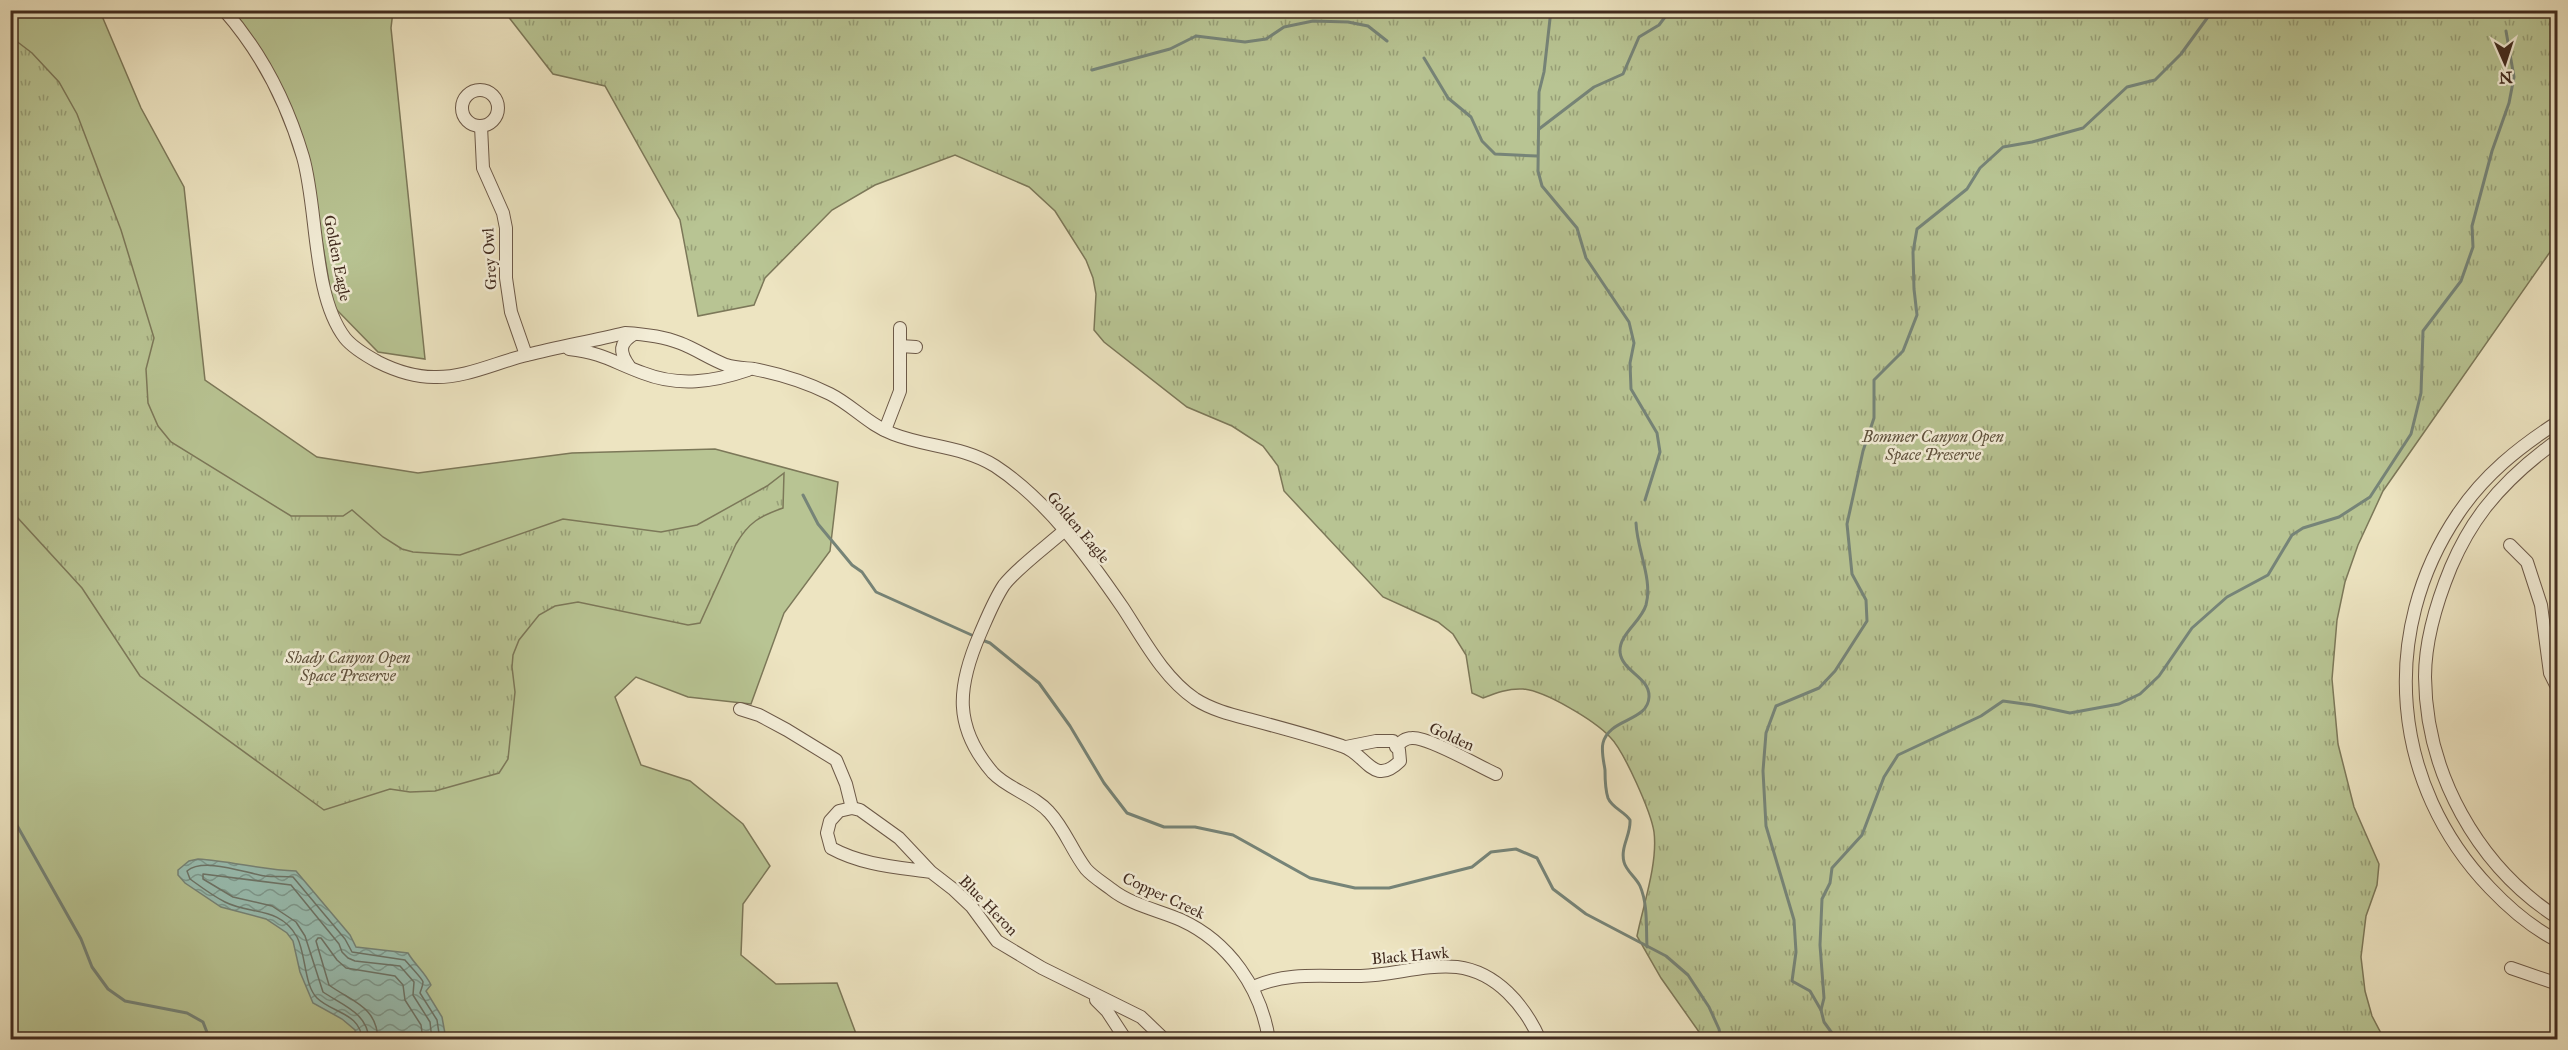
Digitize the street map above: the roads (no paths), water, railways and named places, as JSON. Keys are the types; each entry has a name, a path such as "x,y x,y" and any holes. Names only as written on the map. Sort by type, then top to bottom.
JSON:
{"street":[{"name":"Golden Eagle","path":"224,10 261,59 278,90 303,159 329,306 345,338 367,355 392,369 416,376 436,378 465,374 526,355 625,333 656,336 679,343 729,366 752,369 808,383 832,395 872,424 894,435 952,448 978,457 996,467 1030,495 1065,530 1110,589 1166,673 1179,687 1198,700 1227,713 1346,747 1373,769 1383,772 1393,768 1400,761 1392,741 1376,741 1346,747"},
{"name":"Grey Owl","path":"481,126 483,168 503,213 506,228 506,278 511,312 526,355"},
{"path":"885,430 900,391 900,328"},
{"path":"630,367 621,355 621,347 626,339 634,334"},
{"path":"900,346 916,347"},
{"name":"Golden Eagle","path":"559,348 594,352 663,379 690,383 722,379 752,369"},
{"path":"2558,422 2517,448 2488,477 2458,514 2441,545 2417,603 2408,649 2405,696 2410,737 2418,771 2433,807 2448,834 2474,871 2506,904 2558,941"},
{"path":"2558,440 2526,464 2503,486 2468,533 2438,602 2427,651 2425,676 2431,731 2456,805 2469,829 2503,873 2523,892 2558,918"},
{"name":"Copper Creek","path":"1065,530 1005,584 990,609 964,676 963,702 967,733 978,753 995,775 1048,810 1063,829 1087,870 1112,890 1130,900 1204,932 1232,957 1253,987 1269,1040"},
{"path":"2510,545 2527,562 2538,595 2550,673 2558,688"},
{"path":"740,709 759,715 836,760 846,784 852,808 839,811 830,821 827,833 831,848 844,855 877,865 931,872"},
{"name":"Golden","path":"1396,747 1406,739 1414,737 1496,774"},
{"name":"Blue Heron","path":"852,808 877,821 899,838 931,872 972,907 998,940 1014,953 1141,1017 1165,1040"},
{"name":"Black Hawk","path":"1253,987 1294,975 1372,975 1458,967 1483,975 1506,990 1533,1023 1540,1040"},
{"path":"2511,968 2558,984"},
{"name":"Blue Heron","path":"1089,992 1107,1011 1126,1040"}],"water":[{"path":"198,859 296,871 350,935 356,947 408,953 431,985 426,991 442,1017 446,1039 356,1039 355,1030 342,1019 313,1003 300,972 293,941 287,933 266,919 221,907 185,883 178,875 178,870 189,861"}],"waterway":[{"path":"1551,10 1544,72 1539,92 1538,171 1542,186 1577,228 1586,258 1629,322 1634,343 1630,363 1631,389 1657,433 1660,452 1645,500"},
{"path":"1821,1010 1810,991 1792,981 1796,952 1794,920 1766,826 1763,771 1766,733 1776,706 1819,688 1835,671 1867,621 1866,600 1852,574 1847,524 1863,451 1874,418 1874,380 1903,351 1917,315 1913,252 1917,229 1967,189 1980,168 2003,147 2032,142 2083,128 2127,87 2155,80 2181,54 2213,10"},
{"path":"1539,129 1594,87 1623,74 1639,37 1659,25 1665,17"},
{"path":"1092,70 1170,49 1196,36 1245,42 1266,39 1284,27 1313,21 1348,22 1368,26 1387,41"},
{"path":"1837,1040 1824,1022 1821,1010 1824,998 1820,945 1822,899 1830,883 1832,868 1862,835 1884,777 1898,755 1981,716 2003,701 2070,713 2119,704 2140,694 2159,676 2192,628 2227,597 2268,575 2292,535 2303,528 2339,517 2370,497 2411,434 2421,393 2423,331 2461,281 2473,247 2472,226 2492,151 2509,103 2514,77 2506,31"},
{"path":"1424,58 1448,98 1471,117 1482,141 1495,154 1537,156"},
{"path":"803,495 818,524 852,565 862,572 876,592 976,637"},
{"path":"1636,523 1648,595 1640,617 1623,639 1620,652 1626,665 1645,684 1649,697 1642,711 1607,735 1602,750 1608,798 1630,820 1623,857 1625,865 1643,893 1647,947"},
{"path":"982,640 990,643 1039,683 1070,726 1104,783 1127,813 1164,827 1195,827 1233,835 1310,878 1355,888 1389,888 1472,867 1491,852 1516,849 1537,858 1553,889 1586,914 1666,956 1688,975 1709,1007 1719,1029 1721,1040"},
{"path":"10,813 81,939 92,967 108,989 125,1001 187,1013 203,1022 210,1040"}],"park label":[{"name":"Bommer Canyon Open Space Preserve","path":"1933,445"},
{"name":"Shady Canyon Open Space Preserve","path":"348,666"}]}
